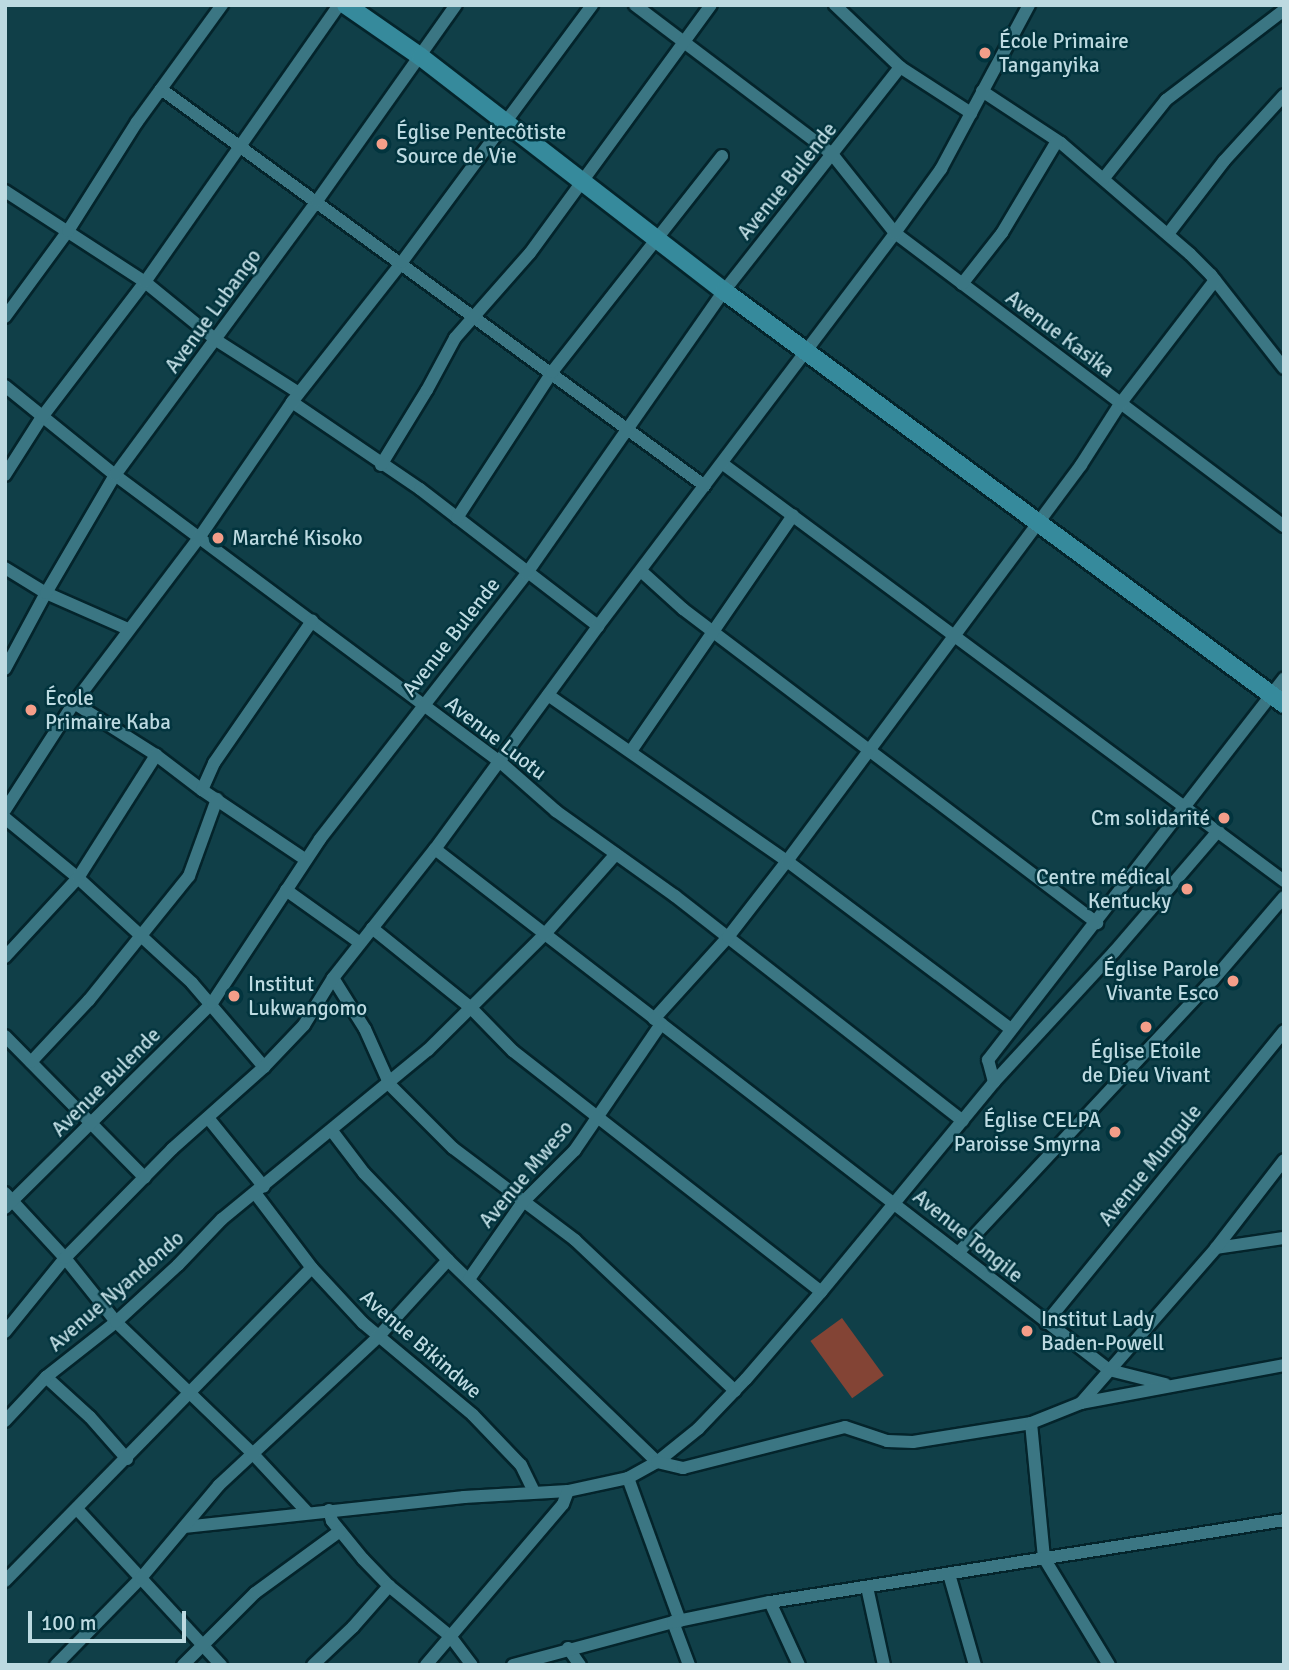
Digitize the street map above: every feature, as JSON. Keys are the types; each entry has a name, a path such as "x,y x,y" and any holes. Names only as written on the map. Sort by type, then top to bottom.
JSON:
{"street":[{"path":"5,317 68,231 161,89 222,5"},
{"path":"5,475 42,417 145,282 239,143 339,5"},
{"path":"346,5 421,57 724,291 1278,699"},
{"name":"Avenue Lubango","path":"5,669 115,475 317,201 456,5"},
{"path":"5,810 74,703 199,538 296,398 402,262 592,5"},
{"name":"Avenue Kasika","path":"635,5 832,154 895,233 1284,526"},
{"path":"381,464 427,390 455,338 474,314 515,273 711,5"},
{"path":"835,5 900,67 971,113"},
{"path":"5,1332 65,1258 172,1149 209,1119 304,1025 360,943 435,849 598,626 895,233 940,169 1029,5"},
{"path":"1104,178 1166,100 1284,9"},
{"name":"Avenue Bulende","path":"8,1200 92,1125 212,1003 306,860 421,705 527,573 724,291 900,67"},
{"path":"161,89 474,314 705,486"},
{"path":"982,91 1057,141 1168,234 1215,280 1284,368"},
{"path":"1168,234 1224,161 1284,95"},
{"path":"962,284 1002,233 1057,141"},
{"path":"457,518 552,372 722,156"},
{"path":"5,191 145,282 216,340 598,626"},
{"name":"Avenue Mweso","path":"469,1279 522,1203 576,1150 657,1022 788,861 957,635 1097,443 1121,404 1215,280"},
{"name":"Avenue Luotu","path":"5,386 115,475 499,761 556,811 728,937 963,1121"},
{"path":"723,464 957,635 1284,881"},
{"path":"631,751 793,515"},
{"path":"5,568 46,593 128,629"},
{"path":"641,571 713,632 1097,923"},
{"path":"202,790 214,763 312,621"},
{"path":"994,1082 988,1060 1185,807 1278,699 1284,678"},
{"path":"548,695 788,861 1011,1029"},
{"path":"74,703 156,755 202,790 306,860"},
{"path":"5,957 78,878 156,755"},
{"path":"31,1062 142,937 189,876 217,799"},
{"path":"5,818 78,878 212,1003 264,1067"},
{"path":"184,1527 307,1512 568,1491 628,1478 657,1462 698,1429 734,1391 821,1293 994,1082 1114,952 1218,831"},
{"name":"Avenue Tongile","path":"435,849 1109,1370 1171,1386 1284,1365"},
{"name":"Avenue Nyandondo","path":"5,1421 47,1377 117,1322 185,1259 222,1219 390,1084 471,1008 616,855"},
{"path":"286,890 360,943"},
{"path":"958,1253 1213,980 1284,897"},
{"path":"372,928 471,1008 513,1051 821,1293"},
{"path":"334,978 365,1029 390,1084 453,1148 522,1203 575,1240 734,1391"},
{"name":"Avenue Mungule","path":"1046,1323 1284,1031"},
{"path":"5,1036 145,1178"},
{"name":"Avenue Bikindwe","path":"209,1119 312,1268 378,1337 473,1415 521,1465 534,1492"},
{"path":"332,1131 364,1173 448,1260 657,1462 683,1468 845,1427 887,1441 913,1442 1031,1423 1081,1403 1171,1386"},
{"path":"1081,1403 1216,1248 1284,1160"},
{"path":"8,1200 65,1258 117,1322 253,1454 307,1512"},
{"path":"1216,1248 1284,1238"},
{"path":"56,1665 141,1578 219,1485 378,1337 448,1260"},
{"path":"5,1581 78,1510 312,1268"},
{"path":"47,1377 90,1417 127,1459"},
{"path":"1031,1423 1044,1558 1109,1665"},
{"path":"628,1478 689,1665"},
{"path":"426,1665 563,1504 568,1491"},
{"path":"78,1510 221,1665"},
{"path":"329,1510 340,1531 389,1586 450,1636 472,1665"},
{"path":"513,1665 568,1648 770,1602 1284,1520"},
{"path":"183,1665 255,1593 340,1531"},
{"path":"948,1574 975,1665"},
{"path":"313,1665 353,1627 389,1586"},
{"path":"867,1587 884,1665"},
{"path":"770,1602 799,1665"},
{"path":"568,1648 580,1665"}],"shaded area":[{"path":"842,1318 884,1375 852,1398 810,1341"}],"place":[{"name":"École Primaire Tanganyika","path":"985,53"},
{"name":"Église Pentecôtiste Source de Vie","path":"382,144"},
{"name":"Marché Kisoko","path":"218,538"},
{"name":"École Primaire Kaba","path":"31,710"},
{"name":"Cm solidarité","path":"1224,818"},
{"name":"Centre médical Kentucky","path":"1187,889"},
{"name":"Église Parole Vivante Esco","path":"1233,981"},
{"name":"Institut Lukwangomo","path":"234,996"},
{"name":"Église Etoile de Dieu Vivant","path":"1146,1027"},
{"name":"Église CELPA Paroisse Smyrna","path":"1115,1132"},
{"name":"Institut Lady Baden-Powell","path":"1027,1331"}]}
